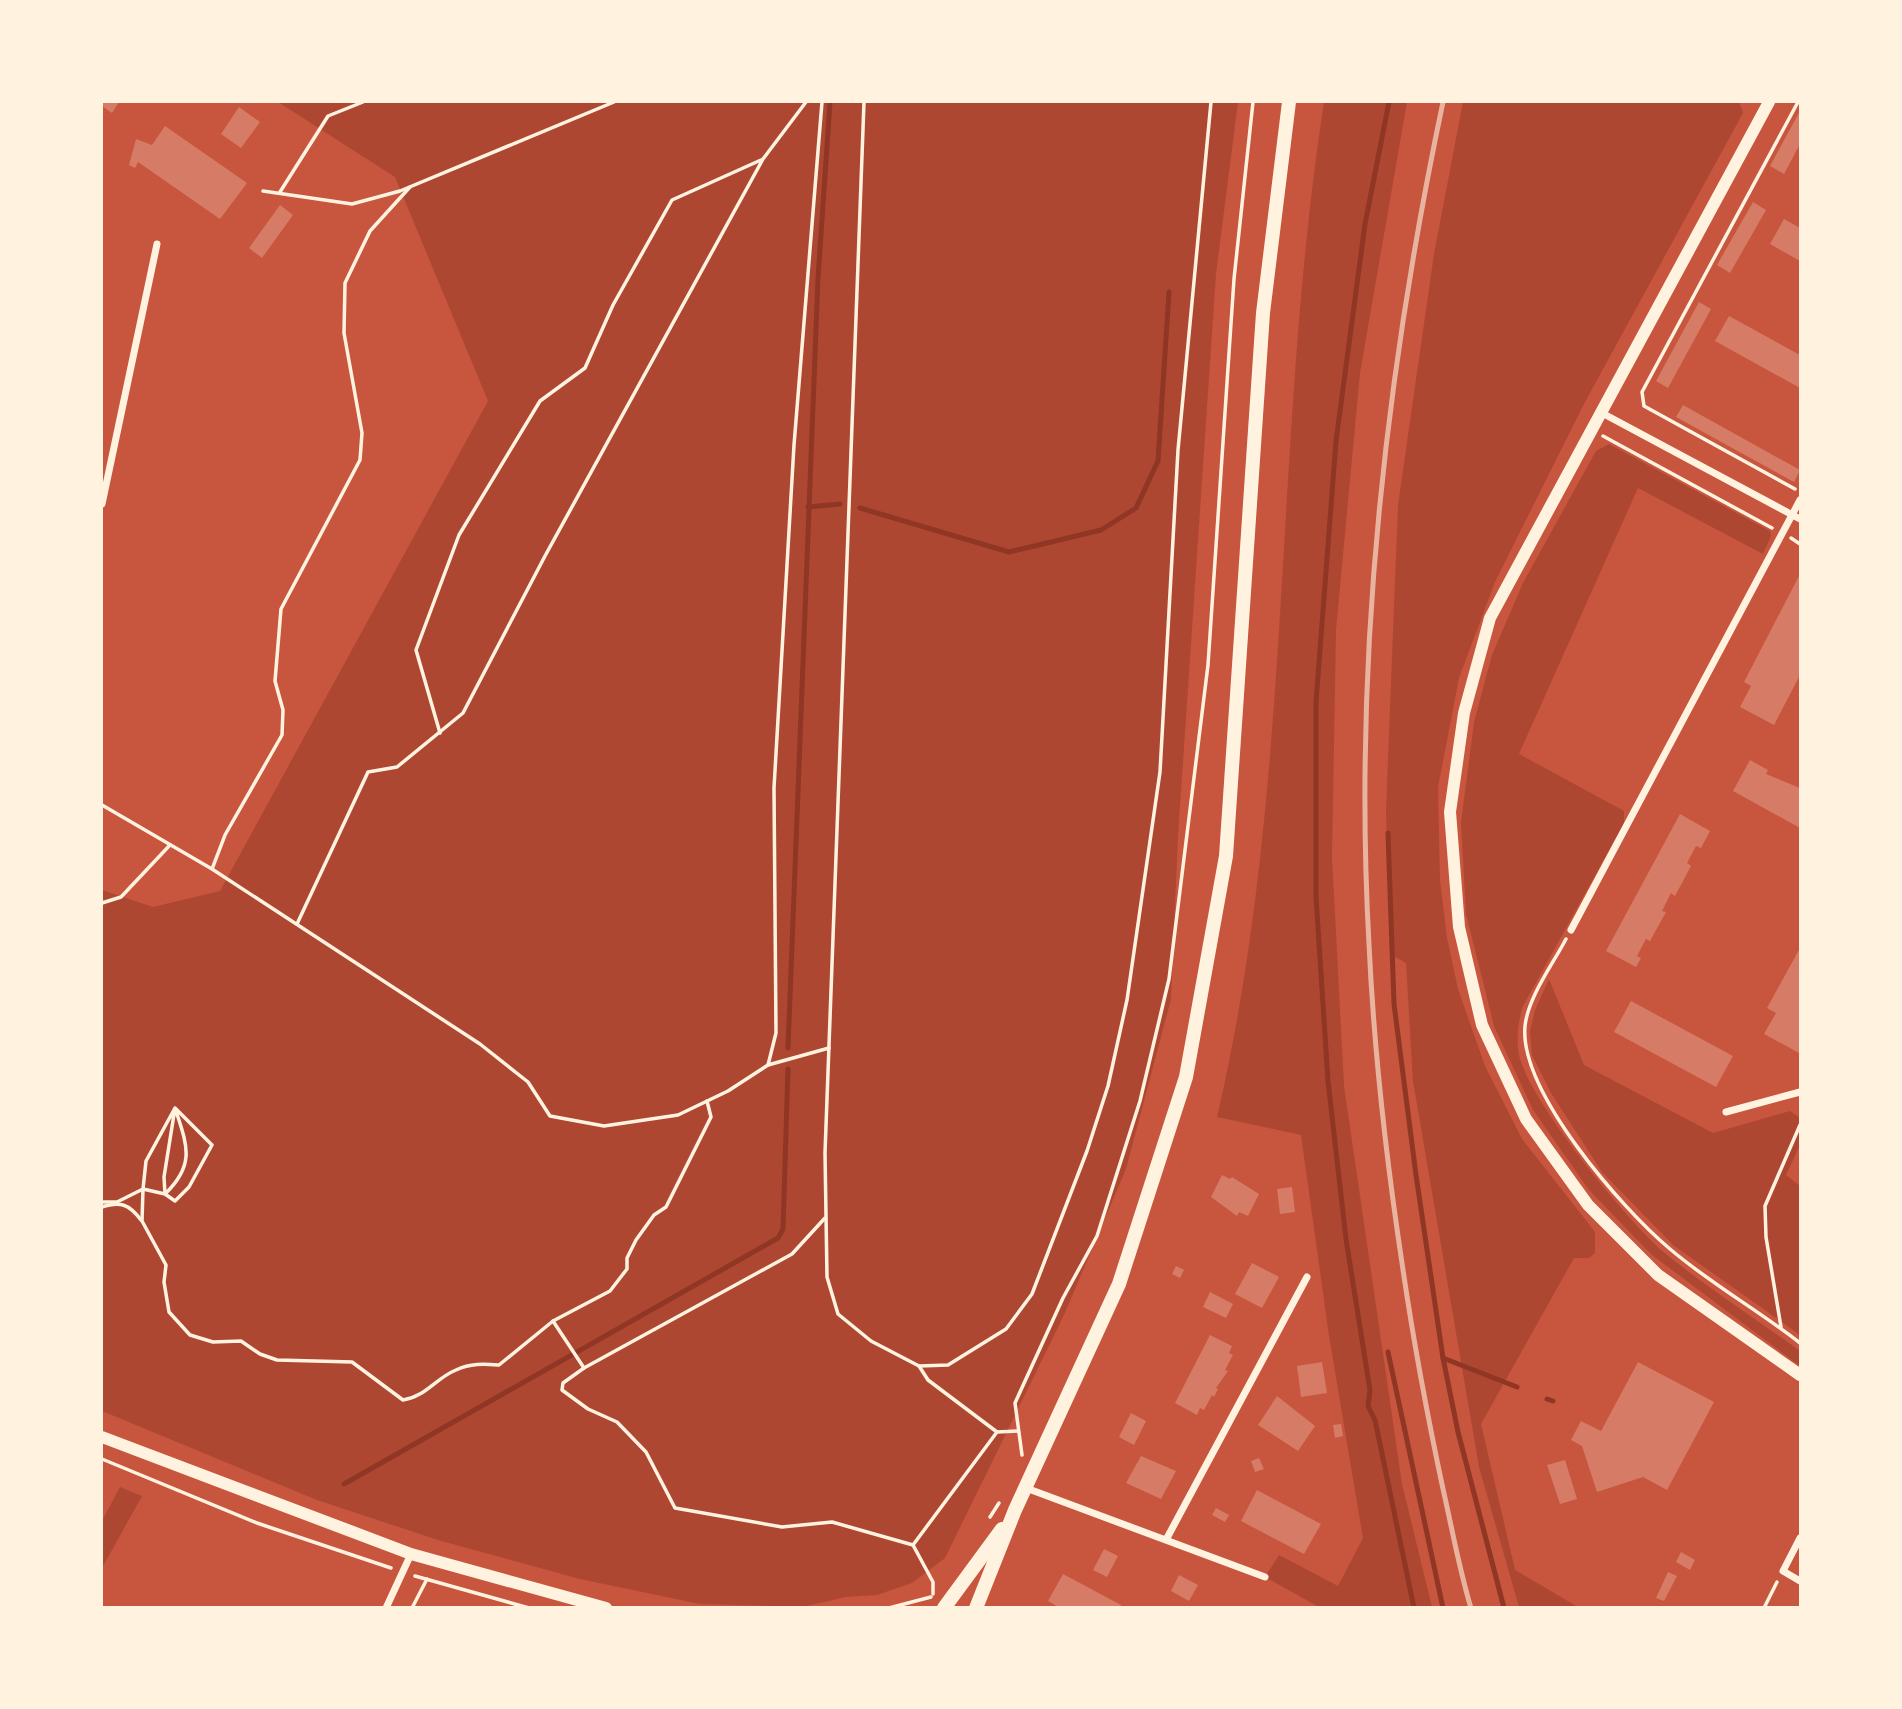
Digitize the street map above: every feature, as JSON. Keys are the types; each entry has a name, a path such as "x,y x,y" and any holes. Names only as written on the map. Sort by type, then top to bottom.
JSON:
{"main road":[{"path":"946,1605 1014,1510 1026,1488 1119,1283 1189,1064 1226,856 1263,313 1289,102"},
{"path":"976,1608 1014,1510"}],"street":[{"path":"1769,102 1490,618 1464,713 1450,812 1459,927 1482,1025 1526,1119 1588,1205 1658,1275 1801,1376"},
{"path":"102,504 156,244"},
{"path":"1602,413 1797,517"},
{"path":"1571,930 1783,534 1797,517 1801,500"},
{"path":"1727,1112 1801,1091"},
{"path":"1167,1538 1307,1277"},
{"path":"102,1437 411,1554 606,1608"},
{"path":"1026,1488 1167,1538 1265,1577"},
{"path":"1801,1538 1783,1571 1801,1581"},
{"path":"386,1608 411,1554"}],"path":[{"path":"279,193 328,116 363,102"},
{"path":"263,191 352,204 410,187 614,102"},
{"path":"297,924 368,772 397,767 463,713 545,556 763,159 806,102"},
{"path":"768,1065 776,1033 774,788 794,444 822,102"},
{"path":"864,102 829,1048 827,1278 838,1314 871,1341 919,1366 948,1365 968,1355 1006,1329 1032,1294 1087,1151 1108,1086 1129,988 1160,772 1178,450 1211,102"},
{"path":"1016,1466 1022,1453 1015,1403 1063,1298 1097,1236 1140,1101 1169,979 1208,665 1234,279 1253,102"},
{"path":"1798,102 1642,392 1644,406 1801,492"},
{"path":"440,733 416,650 459,535 540,401 585,368 612,305 671,200 763,159"},
{"path":"212,869 225,835 282,735 283,710 275,681 281,609 360,460 362,433 344,333 345,283 370,231 410,187"},
{"path":"1592,430 1783,534"},
{"path":"102,804 212,869 480,1044 528,1082 550,1116 604,1126 678,1115 708,1101 768,1065 829,1048"},
{"path":"102,903 121,897 170,845"},
{"path":"1571,930 1536,994 1525,1024 1527,1056 1545,1097 1592,1168 1667,1247 1801,1343"},
{"path":"102,1202 117,1202 132,1208 142,1222 166,1265 164,1282 169,1312 190,1335 213,1342 242,1341 260,1354 277,1360 352,1362 403,1400 415,1398 454,1370 474,1364 499,1366 553,1321 610,1291 627,1269 627,1258 636,1240 654,1215 666,1207 711,1117 708,1101"},
{"path":"142,1222 146,1161 175,1108"},
{"path":"102,1207 143,1189 165,1194 175,1201 189,1187 212,1145 175,1108"},
{"path":"165,1194 178,1181 186,1164 187,1147 175,1108"},
{"path":"165,1194 164,1177 175,1108"},
{"path":"1781,1328 1766,1237 1766,1206 1801,1125"},
{"path":"826,1217 792,1254 584,1368 563,1383 562,1390 588,1409 617,1422 646,1452 674,1508 782,1527 832,1522 913,1545 933,1582 933,1596"},
{"path":"553,1321 584,1368"},
{"path":"919,1366 928,1380 998,1432 1018,1431"},
{"path":"913,1545 998,1432"},
{"path":"102,1459 257,1523 404,1573 529,1608"},
{"path":"984,1526 1004,1491"},
{"path":"1764,1608 1783,1571"},
{"path":"412,1608 427,1579"},
{"path":"889,1608 933,1596 941,1589"},
{"path":"933,1596 946,1605"}],"shaded area":[{"path":"278,102 1238,102 1216,274 1178,836 1171,999 1126,1169 1064,1315 945,1558 912,1583 877,1595 845,1597 803,1607 700,1604 580,1579 438,1540 317,1500 102,1411 102,890 153,907 220,891 488,401 395,177"},
{"path":"1324,102 1407,102 1360,373 1336,630 1332,857 1344,1086 1402,1484 1432,1607 1319,1607 1265,1577 1279,1555 1338,1586 1363,1538 1329,1336 1301,1135 1217,1117 1242,992 1259,865 1271,738 1296,356"},
{"path":"1463,102 1739,102 1743,113 1585,402 1495,582 1459,678 1438,787 1440,880 1447,938 1458,989 1485,1066 1522,1139 1595,1232 1595,1253 1589,1258 1574,1258 1481,1424 1515,1570 1578,1607 1519,1607 1479,1467 1413,1081 1406,963 1390,954 1386,810 1398,505 1434,254"},
{"path":"1609,444 1770,531 1771,536 1763,554 1638,488 1519,754 1624,811 1624,823 1522,1008 1518,1032 1519,1055 1527,1076 1560,1131 1630,1218 1650,1240 1683,1268 1800,1351 1800,1366 1652,1255 1589,1190 1533,1110 1494,1026 1466,914 1461,823 1474,722 1492,655 1523,583 1596,451"},
{"path":"1549,979 1584,1065 1713,1133 1790,1111 1800,1118 1800,1145 1786,1175 1800,1186 1800,1335 1673,1245 1602,1172 1551,1093 1532,1055 1530,1032 1535,1010"},
{"path":"120,1487 142,1496 102,1568 102,1521"}],"building":[{"path":"102,102 119,102 112,113 102,106"},
{"path":"239,107 260,122 241,148 221,134"},
{"path":"1800,111 1800,144 1784,174 1770,166"},
{"path":"165,126 247,183 220,219 138,162 135,168 129,165 136,139 152,145"},
{"path":"1753,202 1766,210 1730,273 1717,265"},
{"path":"280,205 293,215 262,258 249,248"},
{"path":"1784,219 1800,228 1800,261 1770,244"},
{"path":"1699,302 1711,309 1668,388 1656,381"},
{"path":"1729,316 1800,355 1800,388 1715,341"},
{"path":"1683,405 1800,470 1794,482 1676,417"},
{"path":"1800,574 1800,675 1774,725 1740,707 1751,686 1744,682"},
{"path":"1750,760 1768,770 1766,774 1800,788 1800,828 1733,791"},
{"path":"1680,814 1710,831 1701,848 1696,846 1687,863 1691,866 1675,896 1671,893 1662,911 1666,912 1650,941 1646,939 1637,956 1641,958 1636,967 1606,951"},
{"path":"1800,948 1799,1053 1764,1034 1776,1013 1767,1008"},
{"path":"1631,1001 1733,1056 1716,1087 1614,1032"},
{"path":"1222,1175 1230,1179 1232,1177 1259,1194 1248,1216 1239,1212 1237,1216 1211,1197"},
{"path":"1292,1187 1295,1212 1280,1214 1277,1189"},
{"path":"1252,1263 1279,1277 1262,1308 1235,1294"},
{"path":"1176,1266 1184,1270 1180,1278 1172,1274"},
{"path":"1210,1292 1233,1304 1226,1318 1203,1307"},
{"path":"1210,1335 1232,1346 1229,1353 1233,1355 1214,1397 1212,1395 1204,1410 1200,1408 1197,1415 1175,1403"},
{"path":"1322,1362 1327,1393 1301,1397 1297,1366"},
{"path":"1638,1362 1714,1402 1667,1490 1643,1477 1597,1492 1582,1446 1571,1440 1581,1421 1601,1431"},
{"path":"1277,1396 1315,1426 1298,1451 1258,1425"},
{"path":"1131,1413 1146,1421 1134,1445 1119,1437"},
{"path":"1341,1424 1343,1436 1335,1438 1333,1425"},
{"path":"1141,1456 1176,1471 1161,1499 1126,1483"},
{"path":"1259,1458 1264,1469 1255,1472 1251,1461"},
{"path":"1565,1460 1577,1499 1560,1504 1547,1465"},
{"path":"1257,1490 1321,1524 1304,1554 1241,1521"},
{"path":"1216,1508 1229,1515 1225,1522 1212,1515"},
{"path":"1104,1549 1118,1556 1107,1577 1093,1570"},
{"path":"1681,1552 1695,1560 1690,1570 1676,1562"},
{"path":"1668,1572 1677,1576 1664,1601 1656,1598"},
{"path":"1063,1574 1121,1605 1120,1608 1060,1608 1048,1601"},
{"path":"1179,1575 1198,1585 1189,1601 1171,1591"}],"waterway":[{"path":"788,1048 818,278 830,102"},
{"path":"1389,102 1365,224 1336,441 1316,702 1316,897 1328,1081 1346,1239 1370,1390 1368,1406 1375,1420 1414,1608"},
{"path":"860,508 1009,552 1101,530 1136,508 1158,461 1169,292"},
{"path":"808,507 840,504"},
{"path":"1388,833 1394,1004 1443,1358 1458,1432 1504,1608"},
{"path":"344,1484 778,1238 783,1229 788,1069"},
{"path":"1388,1352 1443,1608"},
{"path":"1443,1358 1517,1387"},
{"path":"1547,1399 1553,1401"}],"railway":[{"path":"1443,102 1405,310 1378,520 1370,626 1365,838 1374,1024 1396,1223 1426,1405 1471,1608"}]}
